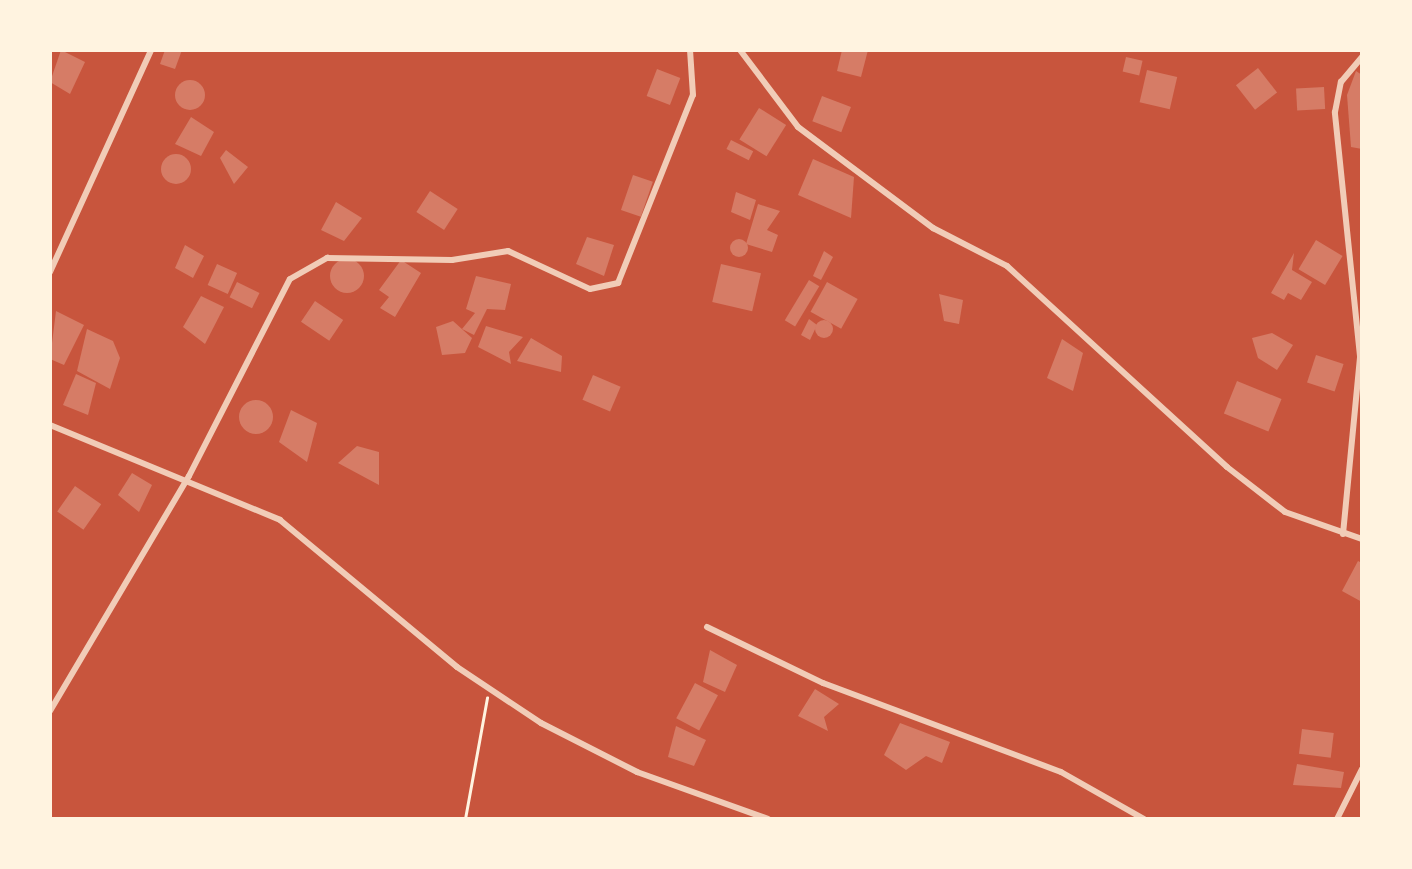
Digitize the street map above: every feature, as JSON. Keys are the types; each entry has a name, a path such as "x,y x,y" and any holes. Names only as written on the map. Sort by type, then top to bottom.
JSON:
{"street":[{"path":"50,272 151,50"},
{"path":"50,711 190,476 286,285 316,262 508,251 590,289 618,283 694,95 690,50"},
{"path":"740,50 806,134 933,228 1007,266 1285,512 1362,540"},
{"path":"1344,534 1360,356 1335,112 1341,82 1362,57"},
{"path":"50,426 190,476 327,551 489,690 604,756 768,819"},
{"path":"707,627 822,683 1061,772 1144,819"},
{"path":"1337,819 1362,769"}],"path":[{"path":"465,819 489,690"}],"building":[{"path":"61,50 85,62 70,94 50,82"},
{"path":"165,50 182,50 175,69 160,64"},
{"path":"842,50 868,50 861,77 837,71"},
{"path":"1126,57 1143,61 1139,75 1123,72"},
{"path":"1258,68 1277,92 1255,110 1236,85"},
{"path":"657,69 680,78 670,105 647,96"},
{"path":"1147,70 1177,77 1170,109 1140,102"},
{"path":"1356,71 1362,75 1362,149 1351,147 1347,95"},
{"path":"190,80 204,89 205,95 196,109 190,110 176,101 175,95 184,81"},
{"path":"1324,87 1325,109 1297,110 1296,88"},
{"path":"822,96 851,107 841,132 812,121"},
{"path":"759,108 786,125 767,156 739,139"},
{"path":"191,117 214,132 201,156 175,144"},
{"path":"731,140 753,151 749,160 726,149"},
{"path":"226,150 248,167 234,184 220,158"},
{"path":"176,154 186,159 191,169 186,179 176,184 166,179 161,169 166,159"},
{"path":"813,159 854,177 851,218 798,195"},
{"path":"633,175 653,182 641,217 621,210"},
{"path":"430,191 458,209 444,230 416,212"},
{"path":"736,192 756,200 750,220 731,212"},
{"path":"336,202 362,218 344,241 321,230"},
{"path":"758,204 780,211 767,230 778,235 772,252 746,244"},
{"path":"587,237 614,245 604,276 576,264"},
{"path":"739,239 748,248 739,257 730,248"},
{"path":"1316,240 1343,256 1325,285 1298,269"},
{"path":"185,245 204,256 193,278 175,268"},
{"path":"824,251 833,257 821,280 813,276"},
{"path":"1294,253 1292,270 1312,282 1301,300 1288,293 1284,300 1271,293"},
{"path":"347,259 359,264 364,276 359,288 347,293 335,288 330,276 335,264"},
{"path":"401,260 421,273 395,317 380,308 389,297 379,290"},
{"path":"217,264 237,273 228,294 208,285"},
{"path":"721,264 761,273 752,311 712,302"},
{"path":"476,276 511,284 505,310 487,309 474,335 462,329 475,313 466,309"},
{"path":"809,280 819,286 795,326 785,320"},
{"path":"237,282 259,293 252,308 230,297"},
{"path":"827,282 858,299 841,329 811,312"},
{"path":"939,294 963,300 959,324 944,321"},
{"path":"201,296 224,307 205,344 183,327"},
{"path":"315,301 343,320 329,341 301,322"},
{"path":"56,311 84,325 64,365 50,359"},
{"path":"809,319 817,325 810,340 801,335"},
{"path":"824,320 833,329 824,338 815,329"},
{"path":"453,321 472,338 465,353 442,355 436,327"},
{"path":"486,326 523,337 509,352 511,364 478,347"},
{"path":"87,329 113,341 120,358 110,389 77,371"},
{"path":"1272,333 1293,345 1277,370 1258,358 1252,338"},
{"path":"531,338 562,356 561,372 517,361"},
{"path":"1062,339 1083,353 1073,391 1047,378"},
{"path":"1316,355 1344,364 1335,392 1307,383"},
{"path":"76,374 96,383 88,415 63,405"},
{"path":"593,375 621,387 610,412 582,400"},
{"path":"1237,381 1282,399 1268,431 1224,413"},
{"path":"256,400 268,405 273,417 268,429 256,434 244,429 239,417 244,405"},
{"path":"291,410 317,423 307,462 279,442"},
{"path":"357,446 379,452 379,485 338,463"},
{"path":"132,473 152,485 139,512 118,495"},
{"path":"75,486 101,504 83,530 57,511"},
{"path":"1358,561 1362,563 1362,602 1342,591"},
{"path":"710,650 737,665 725,692 703,682"},
{"path":"695,683 718,695 699,731 676,718"},
{"path":"815,689 839,704 824,717 828,731 798,716"},
{"path":"900,723 950,742 942,763 926,756 906,770 884,755"},
{"path":"676,726 706,740 694,766 668,757"},
{"path":"1302,729 1334,733 1331,758 1299,754"},
{"path":"1297,764 1344,772 1341,788 1293,785"}]}
